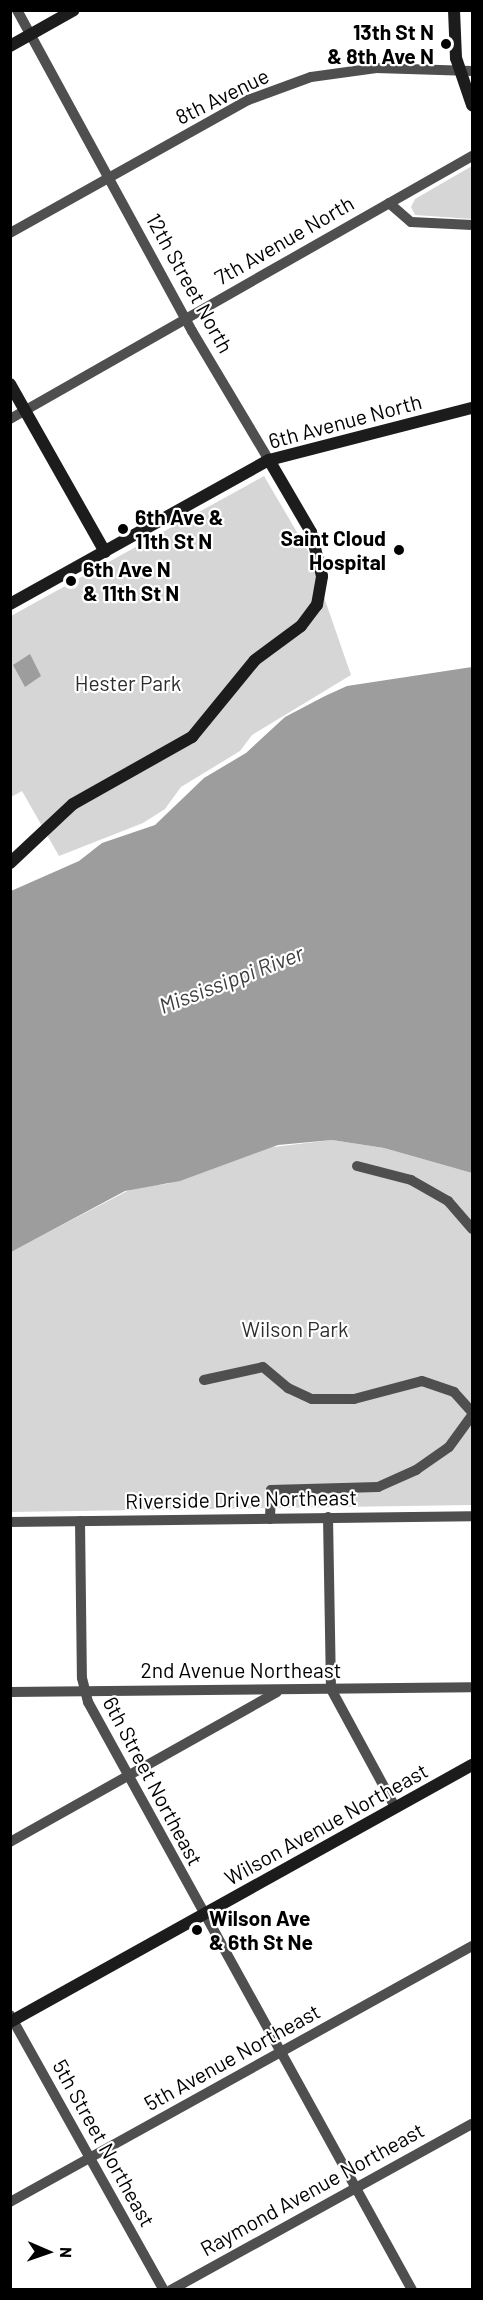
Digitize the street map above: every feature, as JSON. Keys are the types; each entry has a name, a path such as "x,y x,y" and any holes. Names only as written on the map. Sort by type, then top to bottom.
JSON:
{"street":[{"name":"12th Street North","path":"10,863 73,804 192,737 255,660 301,626 317,605 322,576 311,532 186,319 17,10"},
{"path":"10,46 74,10"},
{"path":"454,10 459,70 472,105"},
{"name":"8th Avenue","path":"10,233 248,100 311,77 376,68 472,71"},
{"name":"7th Avenue North","path":"10,419 472,156"},
{"path":"389,203 411,222 472,225"},
{"path":"10,384 105,552"},
{"name":"6th Avenue North","path":"10,604 269,460 472,408"},
{"path":"357,1166 411,1180 448,1201 472,1230"},
{"path":"204,1380 263,1367 288,1388 312,1399 354,1399 422,1381 454,1392 472,1414 449,1447 416,1470 378,1487 308,1493 271,1490 270,1519"},
{"name":"Riverside Drive Northeast","path":"10,1522 472,1516"},
{"path":"328,1517 331,1689 395,1807"},
{"name":"6th Street Northeast","path":"80,1521 84,1690 126,1777 357,2186 412,2289"},
{"name":"2nd Avenue Northeast","path":"10,1692 280,1691 472,1687"},
{"path":"10,1842 280,1691"},
{"name":"Wilson Avenue Northeast","path":"12,2019 395,1807 471,1768"},
{"name":"5th Avenue Northeast","path":"10,2202 472,1946"},
{"name":"5th Street Northeast","path":"12,2019 165,2289"},
{"name":"Raymond Avenue Northeast","path":"171,2289 472,2124"}],"green space":[{"path":"472,166 472,219 415,215 411,207 415,199"},
{"name":"Hester Park","path":"264,476 308,551 351,675 252,735 240,751 181,787 165,809 143,823 59,856 22,791 11,797 11,616"},
{"name":"Wilson Park","path":"332,1140 384,1148 472,1173 472,1505 11,1512 10,1252 135,1187 167,1184 265,1148"}],"water":[{"path":"30,654 41,676 25,687 13,665"},
{"name":"Mississippi River","path":"472,667 472,1173 384,1148 332,1140 278,1145 180,1181 125,1191 11,1252 11,891 79,861 102,843 155,825 204,778 246,753 285,717 325,696 347,686"}],"place":[{"name":"13th St N & 8th Ave N","path":"446,44"},
{"name":"6th Ave & 11th St N","path":"123,529"},
{"name":"Saint Cloud Hospital","path":"399,550"},
{"name":"6th Ave N & 11th St N","path":"71,581"},
{"name":"Wilson Ave & 6th St Ne","path":"197,1930"}]}
